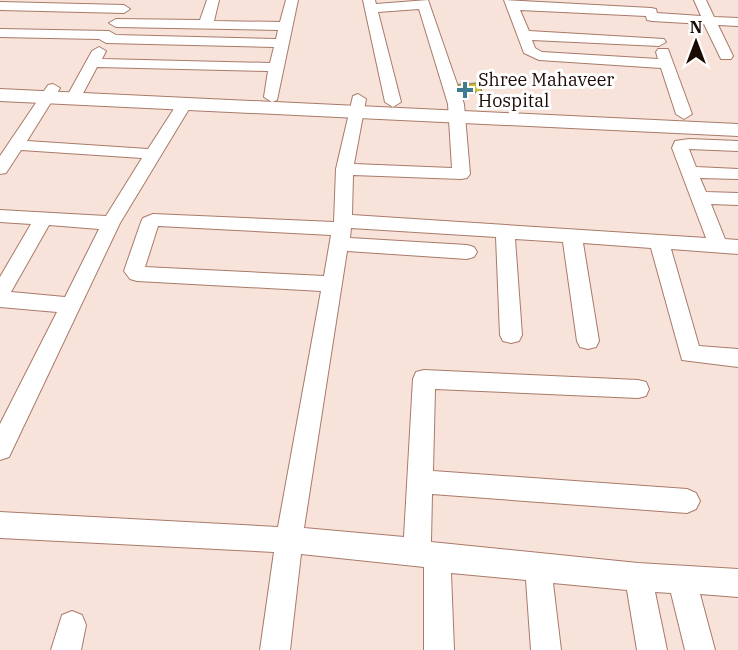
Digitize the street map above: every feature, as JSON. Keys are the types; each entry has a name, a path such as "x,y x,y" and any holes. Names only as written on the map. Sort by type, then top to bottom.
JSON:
{"street":[{"path":"206,24 213,0"},
{"path":"272,97 276,67 292,0"},
{"path":"700,0 726,56"},
{"path":"345,169 461,174 456,110 423,3 370,4 393,102"},
{"path":"666,64 539,56 529,50 512,3 738,22"},
{"path":"0,6 127,5"},
{"path":"77,94 92,63 127,5"},
{"path":"518,20 651,14"},
{"path":"651,14 684,114"},
{"path":"110,32 206,24 286,26"},
{"path":"0,33 110,32 282,43"},
{"path":"524,35 659,42"},
{"path":"92,63 276,67"},
{"path":"0,85 50,92 184,104 357,105 393,102 456,110 738,117"},
{"path":"0,95 50,92"},
{"path":"0,169 50,92"},
{"path":"77,94 272,97 357,105 738,130"},
{"path":"3,436 111,223 184,104"},
{"path":"275,650 289,540 341,231 345,169 357,105"},
{"path":"17,145 153,154"},
{"path":"718,246 680,148 681,145 738,146"},
{"path":"690,172 738,174"},
{"path":"700,198 738,199"},
{"path":"0,216 111,223"},
{"path":"0,294 43,219"},
{"path":"332,284 136,274 134,271 150,222 153,220 341,231 506,232 738,247"},
{"path":"341,231 467,252"},
{"path":"506,232 511,335"},
{"path":"572,236 588,341"},
{"path":"659,242 690,354 738,358"},
{"path":"0,300 70,305"},
{"path":"439,650 420,482 424,379 638,389"},
{"path":"420,482 687,501"},
{"path":"0,525 289,540 638,577 738,583"},
{"path":"538,566 546,650"},
{"path":"638,577 652,650"},
{"path":"682,580 700,650"}],"building":[{"path":"479,83 482,92 455,94 452,85"}],"place":[{"name":"Shree Mahaveer Hospital","path":"465,90"}]}
